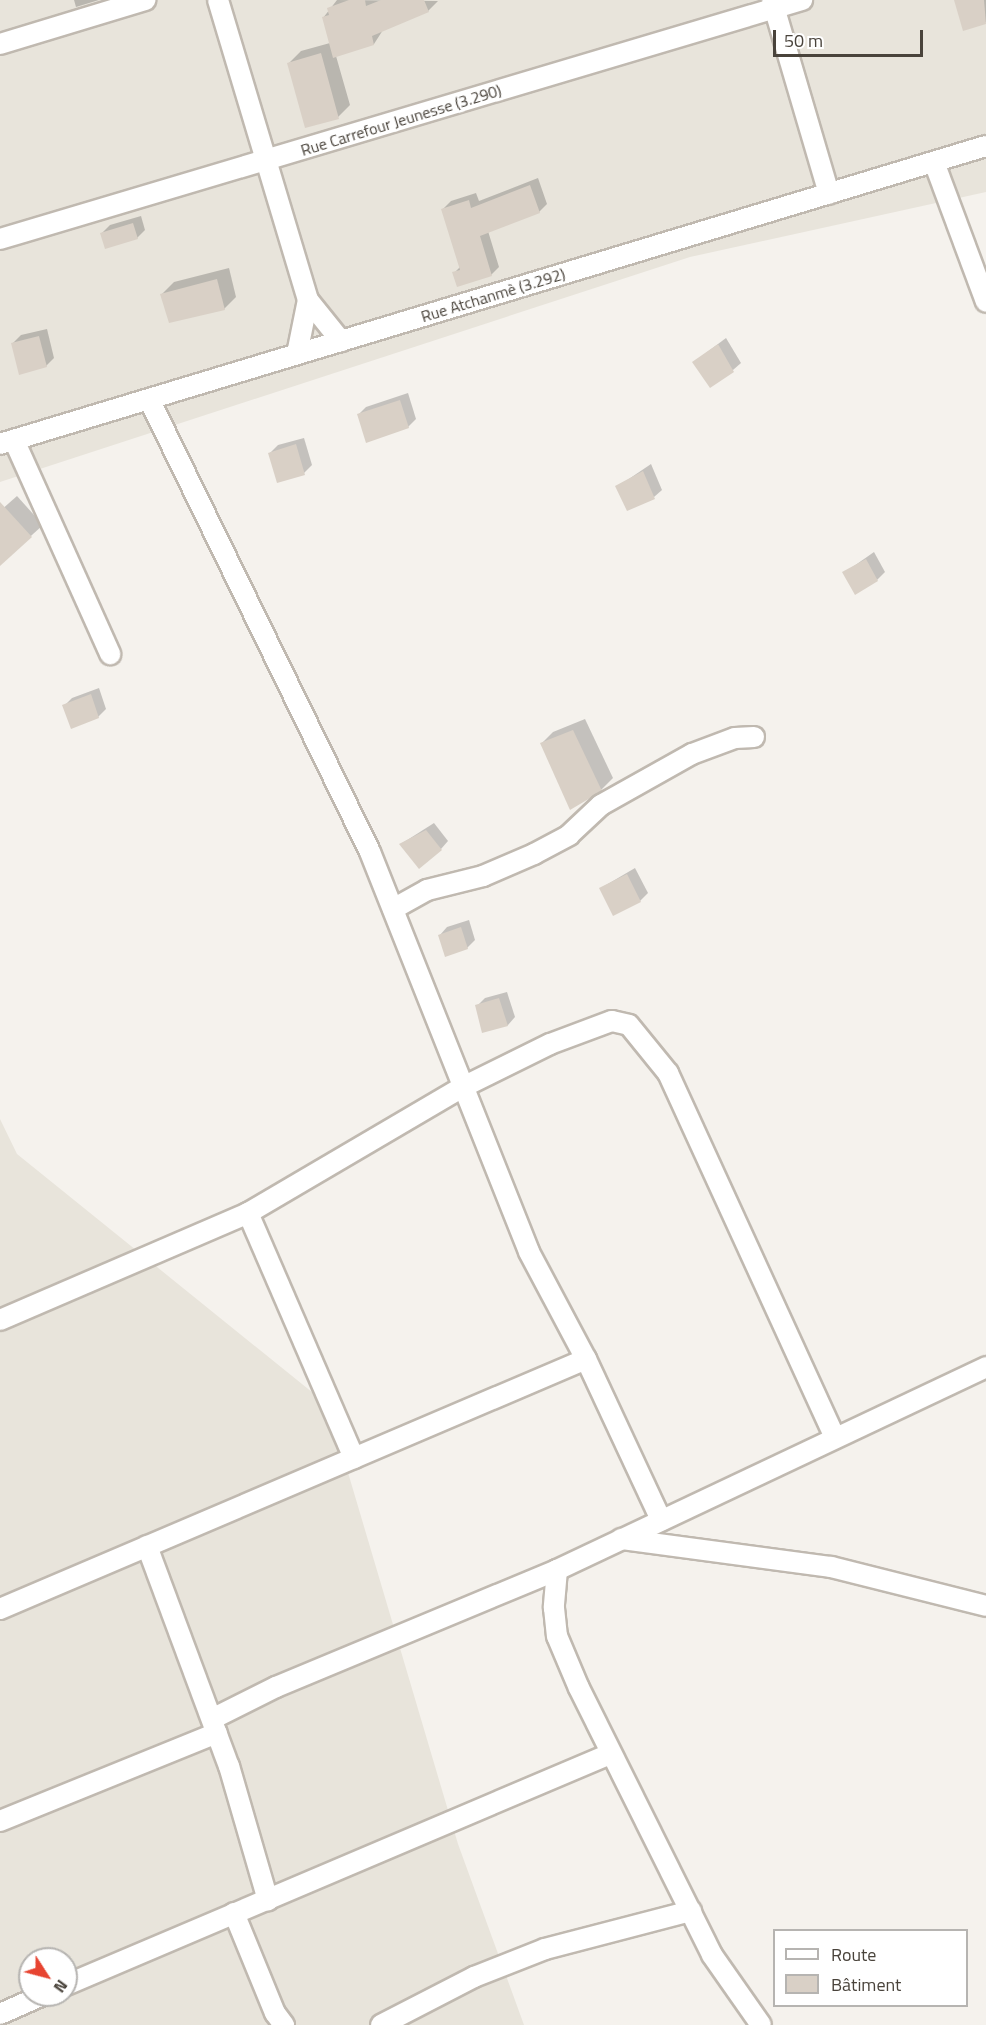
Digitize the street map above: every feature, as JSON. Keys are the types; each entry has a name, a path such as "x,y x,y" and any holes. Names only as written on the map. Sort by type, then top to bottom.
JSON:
{"street":[{"path":"0,44 145,0"},
{"path":"218,0 269,159 308,300 341,341"},
{"name":"Rue Carrefour Jeunesse (3.290)","path":"0,239 773,4 802,0"},
{"path":"773,4 829,194"},
{"name":"Rue Atchanmè (3.292)","path":"7,442 986,146"},
{"path":"934,162 986,302"},
{"path":"297,354 308,300"},
{"path":"149,399 370,852 529,1252 586,1359 661,1520"},
{"path":"7,442 110,654"},
{"path":"393,909 427,890 483,876 534,854 569,835 601,805 692,754 735,738 754,736"},
{"path":"0,1320 248,1213 463,1087 571,1036 612,1021 629,1025 668,1073 835,1438"},
{"path":"248,1213 354,1458"},
{"path":"0,1609 586,1359"},
{"path":"0,1821 215,1726 276,1687 557,1570 986,1367"},
{"path":"621,1539 831,1567 986,1606"},
{"path":"147,1546 215,1726 268,1900"},
{"path":"557,1570 554,1608 557,1636 610,1754 712,1955 761,2025"},
{"path":"78,1980 610,1754"},
{"path":"381,2025 474,1977 545,1949 691,1911"},
{"path":"234,1913 275,2013 284,2025"},
{"path":"0,2014 18,2006"}],"shaded area":[{"path":"0,0 986,0 986,192 690,257 0,482"},
{"path":"0,1119 17,1154 328,1405 458,1844 524,2025 0,2025"}],"building":[{"path":"349,0 365,0 366,6 381,0 424,0 429,12 372,36 374,45 333,58 322,17 329,15 327,8"},
{"path":"954,0 984,0 986,24 963,31"},
{"path":"321,53 339,119 305,128 287,63"},
{"path":"530,185 540,213 480,236 492,276 457,287 452,272 460,270 441,209 469,200 471,208"},
{"path":"133,223 138,239 105,249 100,233"},
{"path":"217,279 225,310 169,323 160,294"},
{"path":"39,336 47,367 19,375 11,343"},
{"path":"718,344 734,372 710,388 692,362"},
{"path":"400,400 409,428 366,443 357,414"},
{"path":"296,444 305,475 277,483 268,453"},
{"path":"643,471 655,499 627,511 615,486"},
{"path":"0,502 32,537 0,566"},
{"path":"866,559 878,581 855,595 842,572"},
{"path":"91,694 99,718 71,729 62,705"},
{"path":"573,730 602,791 570,810 540,743"},
{"path":"426,830 442,850 419,869 399,844"},
{"path":"627,874 641,902 613,916 599,888"},
{"path":"461,927 468,949 445,957 438,935"},
{"path":"499,998 508,1026 482,1033 475,1005"}]}
